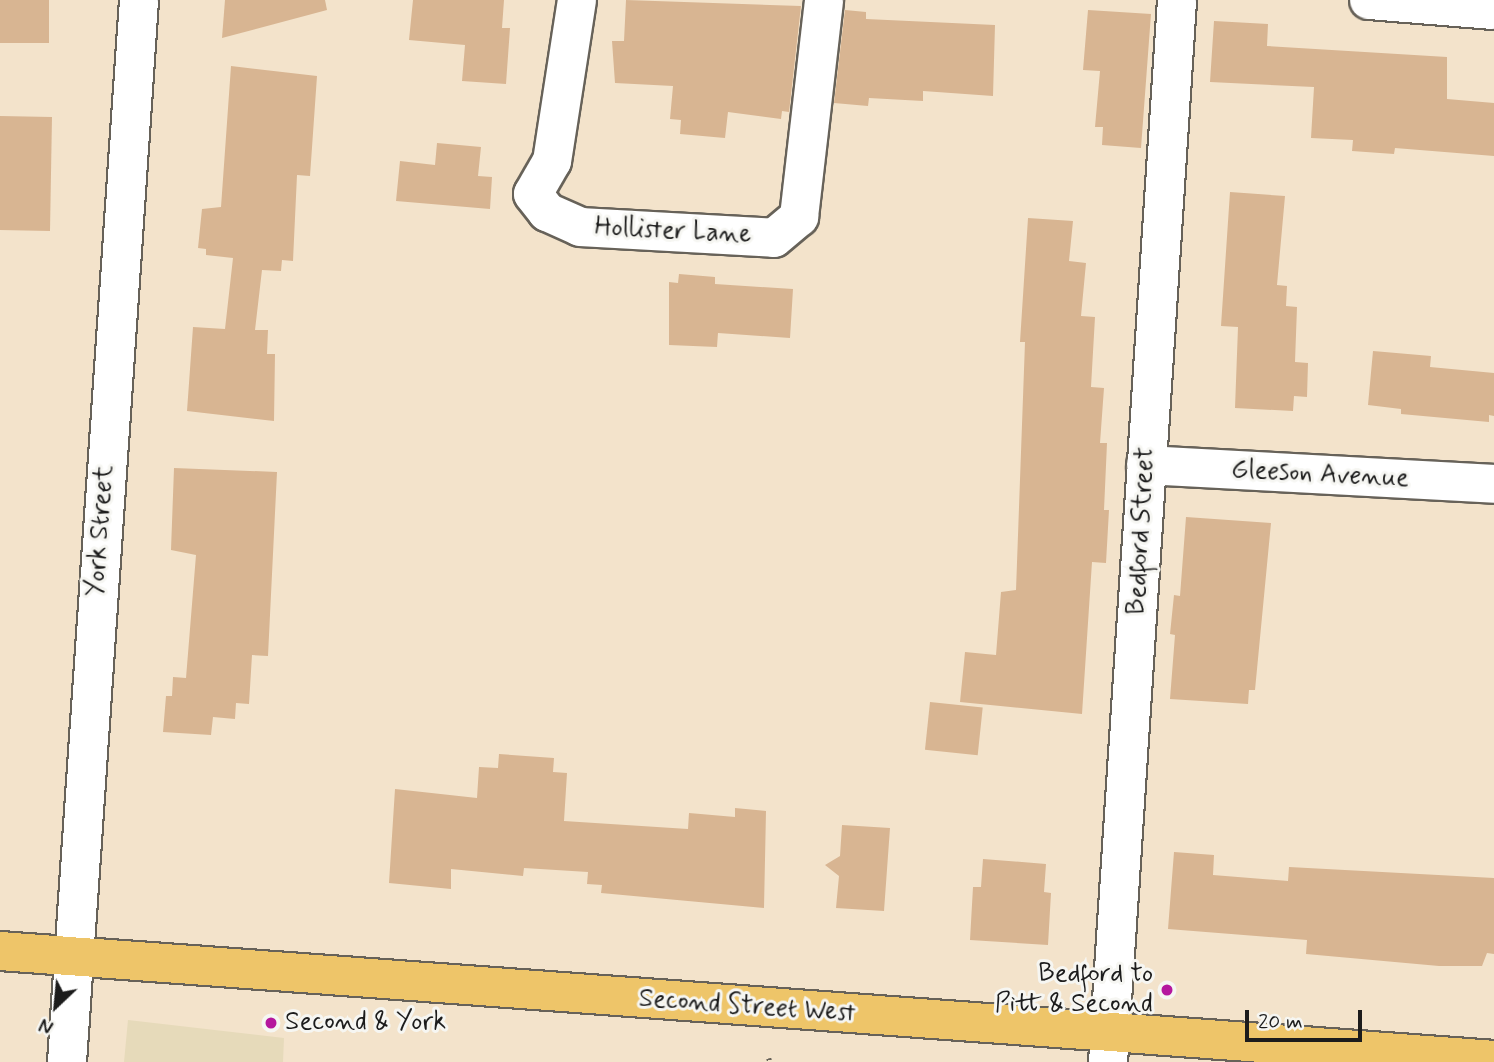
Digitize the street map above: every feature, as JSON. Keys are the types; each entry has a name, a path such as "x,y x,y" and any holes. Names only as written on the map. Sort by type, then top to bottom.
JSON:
{"main road":[{"name":"Second Street West","path":"0,951 1109,1048 1494,1060"}],"street":[{"name":"York Street","path":"67,1062 139,0"},
{"name":"Hollister Lane","path":"577,0 552,161 533,194 547,212 580,227 775,238 799,217 824,0"},
{"name":"Bedford Street","path":"1109,1048 1177,0"},
{"path":"1369,0 1494,10"},
{"name":"Gleeson Avenue","path":"1146,465 1494,484"}],"shaded area":[{"path":"128,1020 284,1038 283,1062 124,1062"}],"building":[{"path":"0,0 49,0 49,43 0,43"},
{"path":"225,0 325,0 327,10 222,38"},
{"path":"413,0 504,0 502,28 510,28 506,84 462,81 465,45 409,40"},
{"path":"626,0 801,6 789,112 782,111 781,119 728,112 725,138 680,134 681,120 670,119 673,86 615,83 612,41 624,41"},
{"path":"845,10 866,12 866,19 995,25 993,96 923,91 923,101 869,98 868,106 834,103"},
{"path":"1088,10 1151,14 1141,148 1102,145 1103,127 1095,127 1100,71 1083,70"},
{"path":"1214,21 1268,24 1267,46 1447,57 1447,99 1494,103 1494,156 1395,148 1394,154 1352,151 1353,140 1311,138 1314,87 1210,82"},
{"path":"231,66 317,76 310,176 297,175 293,261 282,260 281,271 262,270 255,330 268,330 267,354 275,354 274,421 187,411 193,327 225,329 233,258 206,255 206,249 198,248 202,209 221,207"},
{"path":"0,116 52,117 50,231 0,230"},
{"path":"437,143 481,147 478,176 492,177 490,209 396,201 400,161 435,165"},
{"path":"1230,192 1285,196 1277,285 1287,286 1286,306 1297,307 1295,362 1308,363 1307,397 1294,396 1293,411 1235,408 1238,327 1221,326"},
{"path":"1028,218 1073,221 1069,261 1086,263 1081,316 1095,317 1091,387 1104,388 1100,443 1107,443 1104,510 1109,510 1106,563 1092,562 1082,714 960,702 965,652 996,655 1001,592 1016,590 1025,342 1020,342"},
{"path":"679,274 715,277 715,284 793,289 790,338 718,333 717,347 669,345 669,282 678,283"},
{"path":"1373,351 1431,356 1430,367 1494,373 1494,416 1489,415 1489,422 1401,414 1401,409 1368,405"},
{"path":"174,468 277,472 268,656 252,655 249,704 236,703 235,719 213,717 211,735 163,732 166,696 172,696 173,677 186,678 196,555 171,550"},
{"path":"1186,517 1271,523 1255,690 1249,690 1248,704 1170,699 1175,635 1170,634 1174,595 1180,596"},
{"path":"930,702 983,708 978,755 925,750"},
{"path":"499,754 554,758 553,772 567,773 564,821 688,829 689,813 735,817 735,808 766,811 764,908 601,893 602,885 587,884 588,872 524,868 523,876 451,869 451,889 389,883 395,789 477,798 479,767 498,768"},
{"path":"842,825 890,828 884,911 836,908 839,876 825,865 840,856"},
{"path":"1174,852 1214,855 1213,875 1288,881 1289,867 1494,878 1494,954 1487,953 1482,966 1439,966 1306,954 1307,940 1168,929"},
{"path":"983,859 1046,864 1044,892 1051,893 1048,945 970,940 973,887 981,887"}],"place":[{"name":"Bedford to Pitt & Second","path":"1167,990"},
{"name":"Second & York","path":"271,1023"}]}
